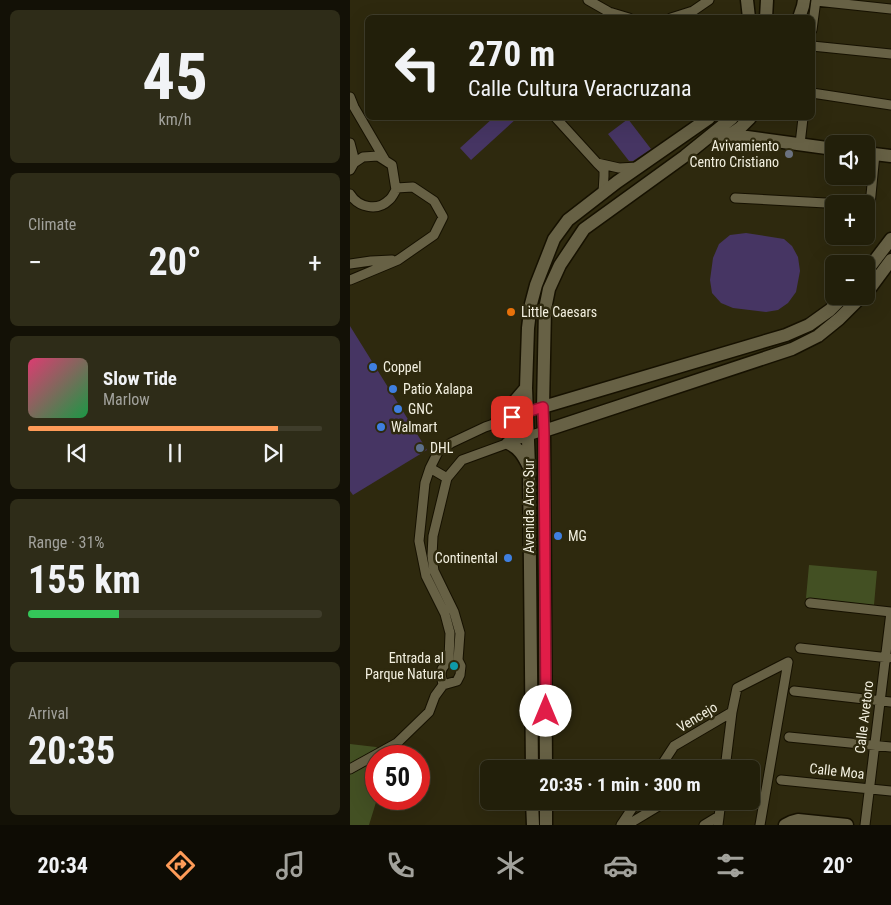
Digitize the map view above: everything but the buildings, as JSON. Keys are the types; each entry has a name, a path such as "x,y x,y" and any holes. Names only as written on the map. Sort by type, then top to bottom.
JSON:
{"main road":[{"path":"747,0 749,15"},
{"path":"766,15 767,0"},
{"path":"801,15 812,0"},
{"name":"Avenida Arco Sur","path":"532,760 529,467 526,388 528,328 531,304 542,267 554,239 568,220 617,182 706,120"},
{"path":"723,140 722,132 729,120"},
{"name":"Avenida Arco Sur","path":"546,760 543,407 545,309 549,289 560,266 584,229 685,156 729,120"},
{"path":"685,156 723,140 748,120"},
{"path":"723,140 747,137 825,148"},
{"path":"875,154 891,156"},
{"path":"875,260 891,239"},
{"path":"875,282 891,260"},
{"path":"543,407 786,335 809,325 835,305"},
{"path":"544,431 792,349 818,336 853,305"},
{"path":"497,422 526,388"},
{"path":"508,444 515,446 521,452 529,467"},
{"path":"532,810 532,825"},
{"path":"546,810 546,825"},
{"path":"785,825 798,820 847,825"}],"street":[{"path":"588,0 609,12 619,15"},
{"path":"680,15 693,11 709,0"},
{"path":"812,15 812,0 891,8"},
{"path":"815,46 891,54"},
{"path":"815,93 891,105"},
{"path":"350,97 354,108 386,161"},
{"path":"558,120 604,170 603,193"},
{"path":"800,144 803,120"},
{"path":"350,143 352,164 363,157 378,156 392,165 396,188 390,200 380,206 350,205"},
{"path":"597,163 619,168 639,167"},
{"path":"350,280 398,260 434,235 443,217 434,201 413,187 396,188"},
{"path":"350,194 360,204"},
{"path":"735,198 825,203"},
{"path":"350,264 398,260"},
{"path":"350,769 397,743 429,712 443,685 457,681 460,675 462,666 454,660 445,614 426,576 418,536 425,484 438,452 450,443 497,422 543,407"},
{"path":"443,685 442,669 454,660 460,633 454,612 434,571 432,556 433,536 446,478 462,460 544,431"},
{"path":"430,468 446,478"},
{"path":"418,536 422,539 428,539 433,536"},
{"path":"810,603 890,612"},
{"name":"Calle Avetoro","path":"865,825 880,701 888,658 890,612"},
{"path":"800,648 888,658"},
{"path":"725,760 737,688 788,662 760,825"},
{"path":"794,691 891,702"},
{"name":"Vencejo","path":"665,760 674,746 732,712"},
{"path":"789,737 891,747"},
{"name":"Calle Moa","path":"781,780 891,791"},
{"path":"621,825 631,810"},
{"path":"627,825 652,810"},
{"path":"704,825 718,820"}],"green space":[{"path":"809,565 877,571 874,605 806,598"},
{"path":"350,744 365,746 365,810 374,810 369,825 350,825"}],"place":[{"name":"Avivamiento Centro Cristiano","path":"789,154"},
{"name":"Little Caesars","path":"511,312"},
{"name":"Coppel","path":"373,367"},
{"name":"Patio Xalapa","path":"393,389"},
{"name":"GNC","path":"398,409"},
{"name":"Walmart","path":"381,427"},
{"name":"DHL","path":"420,448"},
{"name":"MG","path":"558,536"},
{"name":"Continental","path":"508,558"},
{"name":"Entrada al Parque Natura","path":"454,666"}],"route":[{"path":"512,417 543,407 546,711"}]}
